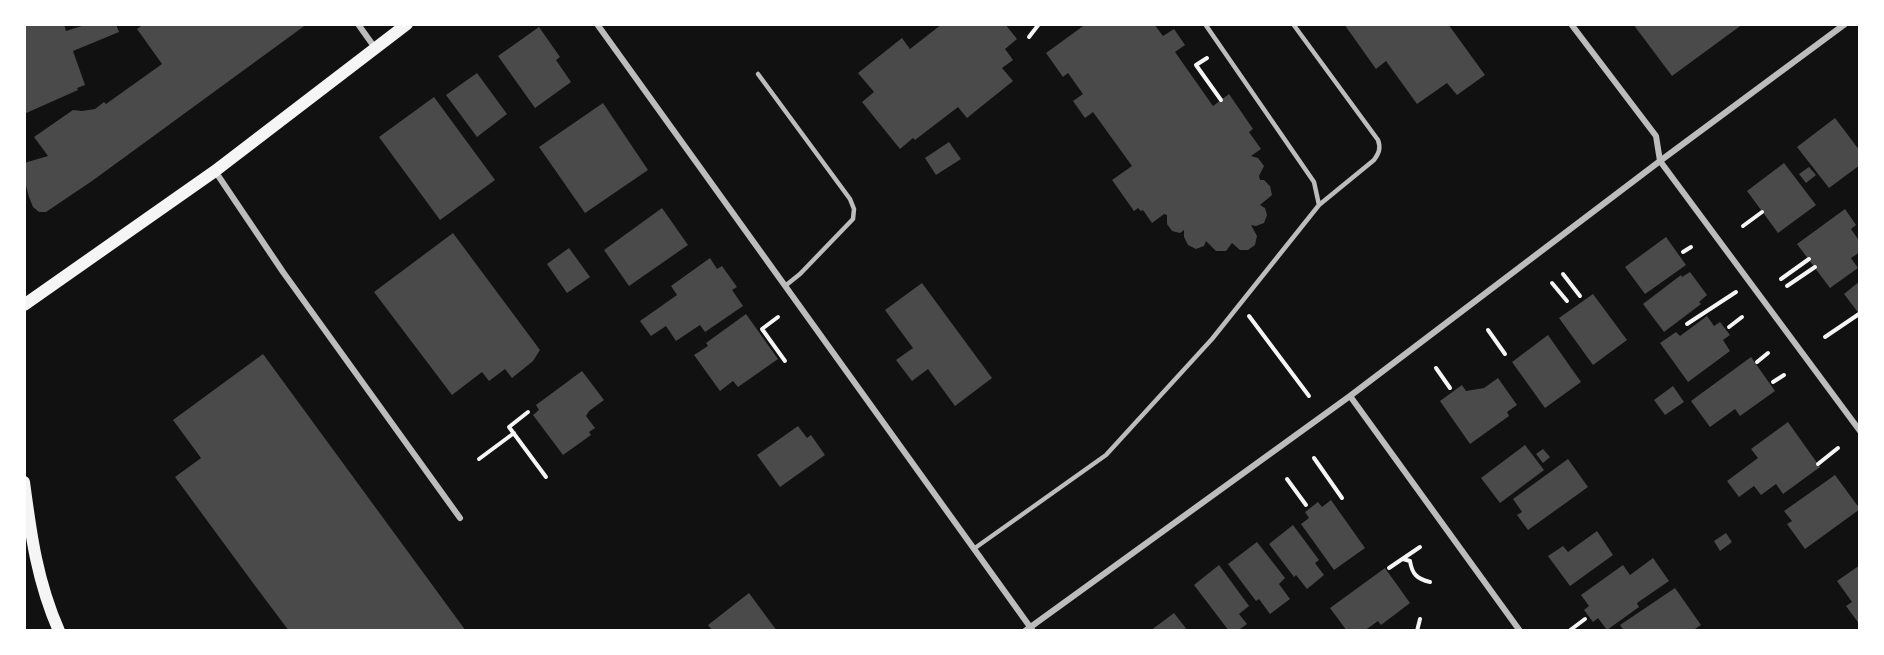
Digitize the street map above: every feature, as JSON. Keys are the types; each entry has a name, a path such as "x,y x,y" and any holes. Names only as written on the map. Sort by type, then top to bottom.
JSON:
{"main road":[{"path":"24,305 215,171 407,24"},
{"path":"24,482 34,554 48,607 59,631"}],"street":[{"path":"358,24 375,48"},
{"path":"597,24 975,548 1030,630 1350,396 1845,24"},
{"path":"1571,24 1656,136 1660,161 1860,431"},
{"path":"215,171 283,272 460,518"},
{"path":"1350,396 1520,631"}],"lane":[{"path":"1204,24 1314,182 1319,205"},
{"path":"975,548 1107,455 1169,388 1319,205 1374,160 1380,147 1378,140 1293,24"},
{"path":"758,74 850,199 854,209 853,219 800,274 785,286"}],"path":[{"path":"1029,37 1039,24"},
{"path":"1199,69 1221,100"},
{"path":"1743,226 1762,212"},
{"path":"1683,252 1690,247"},
{"path":"1781,279 1809,259"},
{"path":"1787,286 1815,267"},
{"path":"1563,273 1580,296"},
{"path":"1687,324 1750,282"},
{"path":"1552,283 1567,302"},
{"path":"1240,304 1310,396"},
{"path":"1825,337 1859,314"},
{"path":"778,317 762,329 785,361"},
{"path":"1729,327 1742,318"},
{"path":"1488,330 1505,354"},
{"path":"1757,362 1768,353"},
{"path":"1436,368 1450,388"},
{"path":"1773,382 1784,375"},
{"path":"528,412 508,427 546,477"},
{"path":"479,459 514,433"},
{"path":"1818,464 1838,448"},
{"path":"1314,458 1342,498"},
{"path":"1287,479 1306,505"},
{"path":"1389,568 1420,547"},
{"path":"1403,559 1410,561 1412,573 1419,580 1430,582"},
{"path":"1417,631 1419,618"},
{"path":"1569,631 1585,619"}],"building":[{"path":"24,24 64,24 66,31 88,24 116,24 119,32 73,51 85,85 24,114"},
{"path":"144,24 307,24 92,181 46,212 39,212 33,207 29,197 24,178 24,163 48,156 34,137 73,110 95,109 104,102 106,104 162,64 137,29"},
{"path":"942,24 1005,24 1017,39 1005,49 1013,60 1002,68 1013,81 967,118 958,107 900,149 862,102 874,92 858,73 902,38 910,49"},
{"path":"1086,24 1154,24 1163,36 1174,29 1185,45 1175,52 1213,106 1229,94 1253,129 1249,132 1261,149 1251,156 1258,158 1264,166 1259,176 1260,180 1264,180 1270,186 1272,195 1260,205 1265,208 1267,215 1264,223 1251,225 1257,236 1255,245 1248,250 1240,250 1232,243 1226,251 1216,251 1206,241 1204,246 1196,249 1188,245 1184,237 1184,230 1180,233 1172,231 1167,224 1167,215 1164,214 1152,223 1143,210 1138,208 1134,211 1112,180 1132,166 1093,112 1085,118 1073,101 1083,94 1068,73 1063,77 1046,53"},
{"path":"1344,24 1448,24 1485,75 1457,95 1447,83 1417,104 1386,61 1376,69"},
{"path":"1633,24 1743,24 1672,76"},
{"path":"539,27 560,57 556,60 571,82 535,108 498,56"},
{"path":"477,73 507,114 477,137 446,95"},
{"path":"434,97 495,180 440,220 379,137"},
{"path":"603,103 648,170 585,213 539,147"},
{"path":"1835,118 1860,151 1860,165 1829,188 1797,147"},
{"path":"949,142 961,159 936,175 925,158"},
{"path":"1784,163 1816,205 1778,233 1747,191"},
{"path":"1809,167 1816,175 1806,183 1799,174"},
{"path":"662,208 688,245 629,286 604,250"},
{"path":"1845,209 1856,225 1851,229 1860,242 1860,252 1851,258 1858,268 1830,288 1797,244"},
{"path":"453,233 540,350 533,361 512,378 505,369 489,381 482,372 452,395 374,292"},
{"path":"1666,237 1686,265 1645,294 1625,267"},
{"path":"569,248 590,277 567,293 547,264"},
{"path":"710,258 717,269 722,266 737,287 732,290 743,306 705,332 700,325 676,341 666,326 651,336 640,321 677,295 671,286"},
{"path":"1690,272 1707,295 1699,302 1701,304 1664,332 1643,304 1681,275 1682,277"},
{"path":"1860,281 1860,315 1844,294"},
{"path":"922,283 992,378 955,406 928,369 912,381 896,360 913,348 885,310"},
{"path":"1593,294 1627,340 1593,365 1559,318"},
{"path":"746,314 778,359 738,387 733,381 720,391 694,355 708,346 706,343"},
{"path":"1707,316 1714,326 1720,322 1730,335 1723,340 1730,351 1688,382 1660,343 1676,332 1680,336"},
{"path":"1548,335 1581,382 1545,408 1512,362"},
{"path":"263,354 466,631 289,631 175,477 201,458 173,420"},
{"path":"1751,357 1775,391 1740,416 1735,409 1710,427 1691,401"},
{"path":"582,371 604,400 586,416 595,428 589,432 591,435 563,455 533,415 539,410 536,405"},
{"path":"1498,378 1517,405 1507,412 1509,416 1470,444 1440,401 1462,385 1466,391 1484,388"},
{"path":"1673,386 1684,402 1665,415 1654,400"},
{"path":"1788,422 1820,467 1783,494 1776,484 1761,495 1754,486 1739,497 1727,481 1758,458 1751,449"},
{"path":"798,426 807,438 811,435 825,455 780,487 757,455"},
{"path":"1525,445 1544,470 1500,503 1481,478"},
{"path":"1543,449 1550,457 1543,463 1536,454"},
{"path":"1568,459 1588,487 1528,530 1517,515 1522,512 1513,499"},
{"path":"1835,475 1860,509 1805,549 1787,524 1792,521 1784,511"},
{"path":"1331,500 1365,548 1334,570 1301,524 1309,518 1305,512 1318,502 1322,507"},
{"path":"1293,525 1319,560 1315,563 1324,575 1307,589 1296,575 1294,577 1269,544"},
{"path":"1597,531 1613,555 1570,586 1548,556 1563,546 1568,552"},
{"path":"1726,533 1732,542 1720,551 1714,541"},
{"path":"1257,542 1285,578 1279,584 1290,599 1270,614 1259,599 1256,601 1228,564"},
{"path":"1653,558 1669,581 1637,603 1639,607 1607,630 1598,618 1593,622 1584,610 1589,606 1581,595 1623,565 1630,575"},
{"path":"1219,565 1249,606 1239,614 1247,624 1237,631 1229,631 1194,585"},
{"path":"1860,565 1860,625 1846,606 1852,602 1837,581"},
{"path":"1385,568 1410,603 1381,625 1378,621 1364,631 1347,631 1330,608"},
{"path":"1675,588 1701,625 1692,631 1624,631 1620,625"},
{"path":"749,593 777,631 713,631 708,625"},
{"path":"1174,613 1188,631 1150,631"}]}
